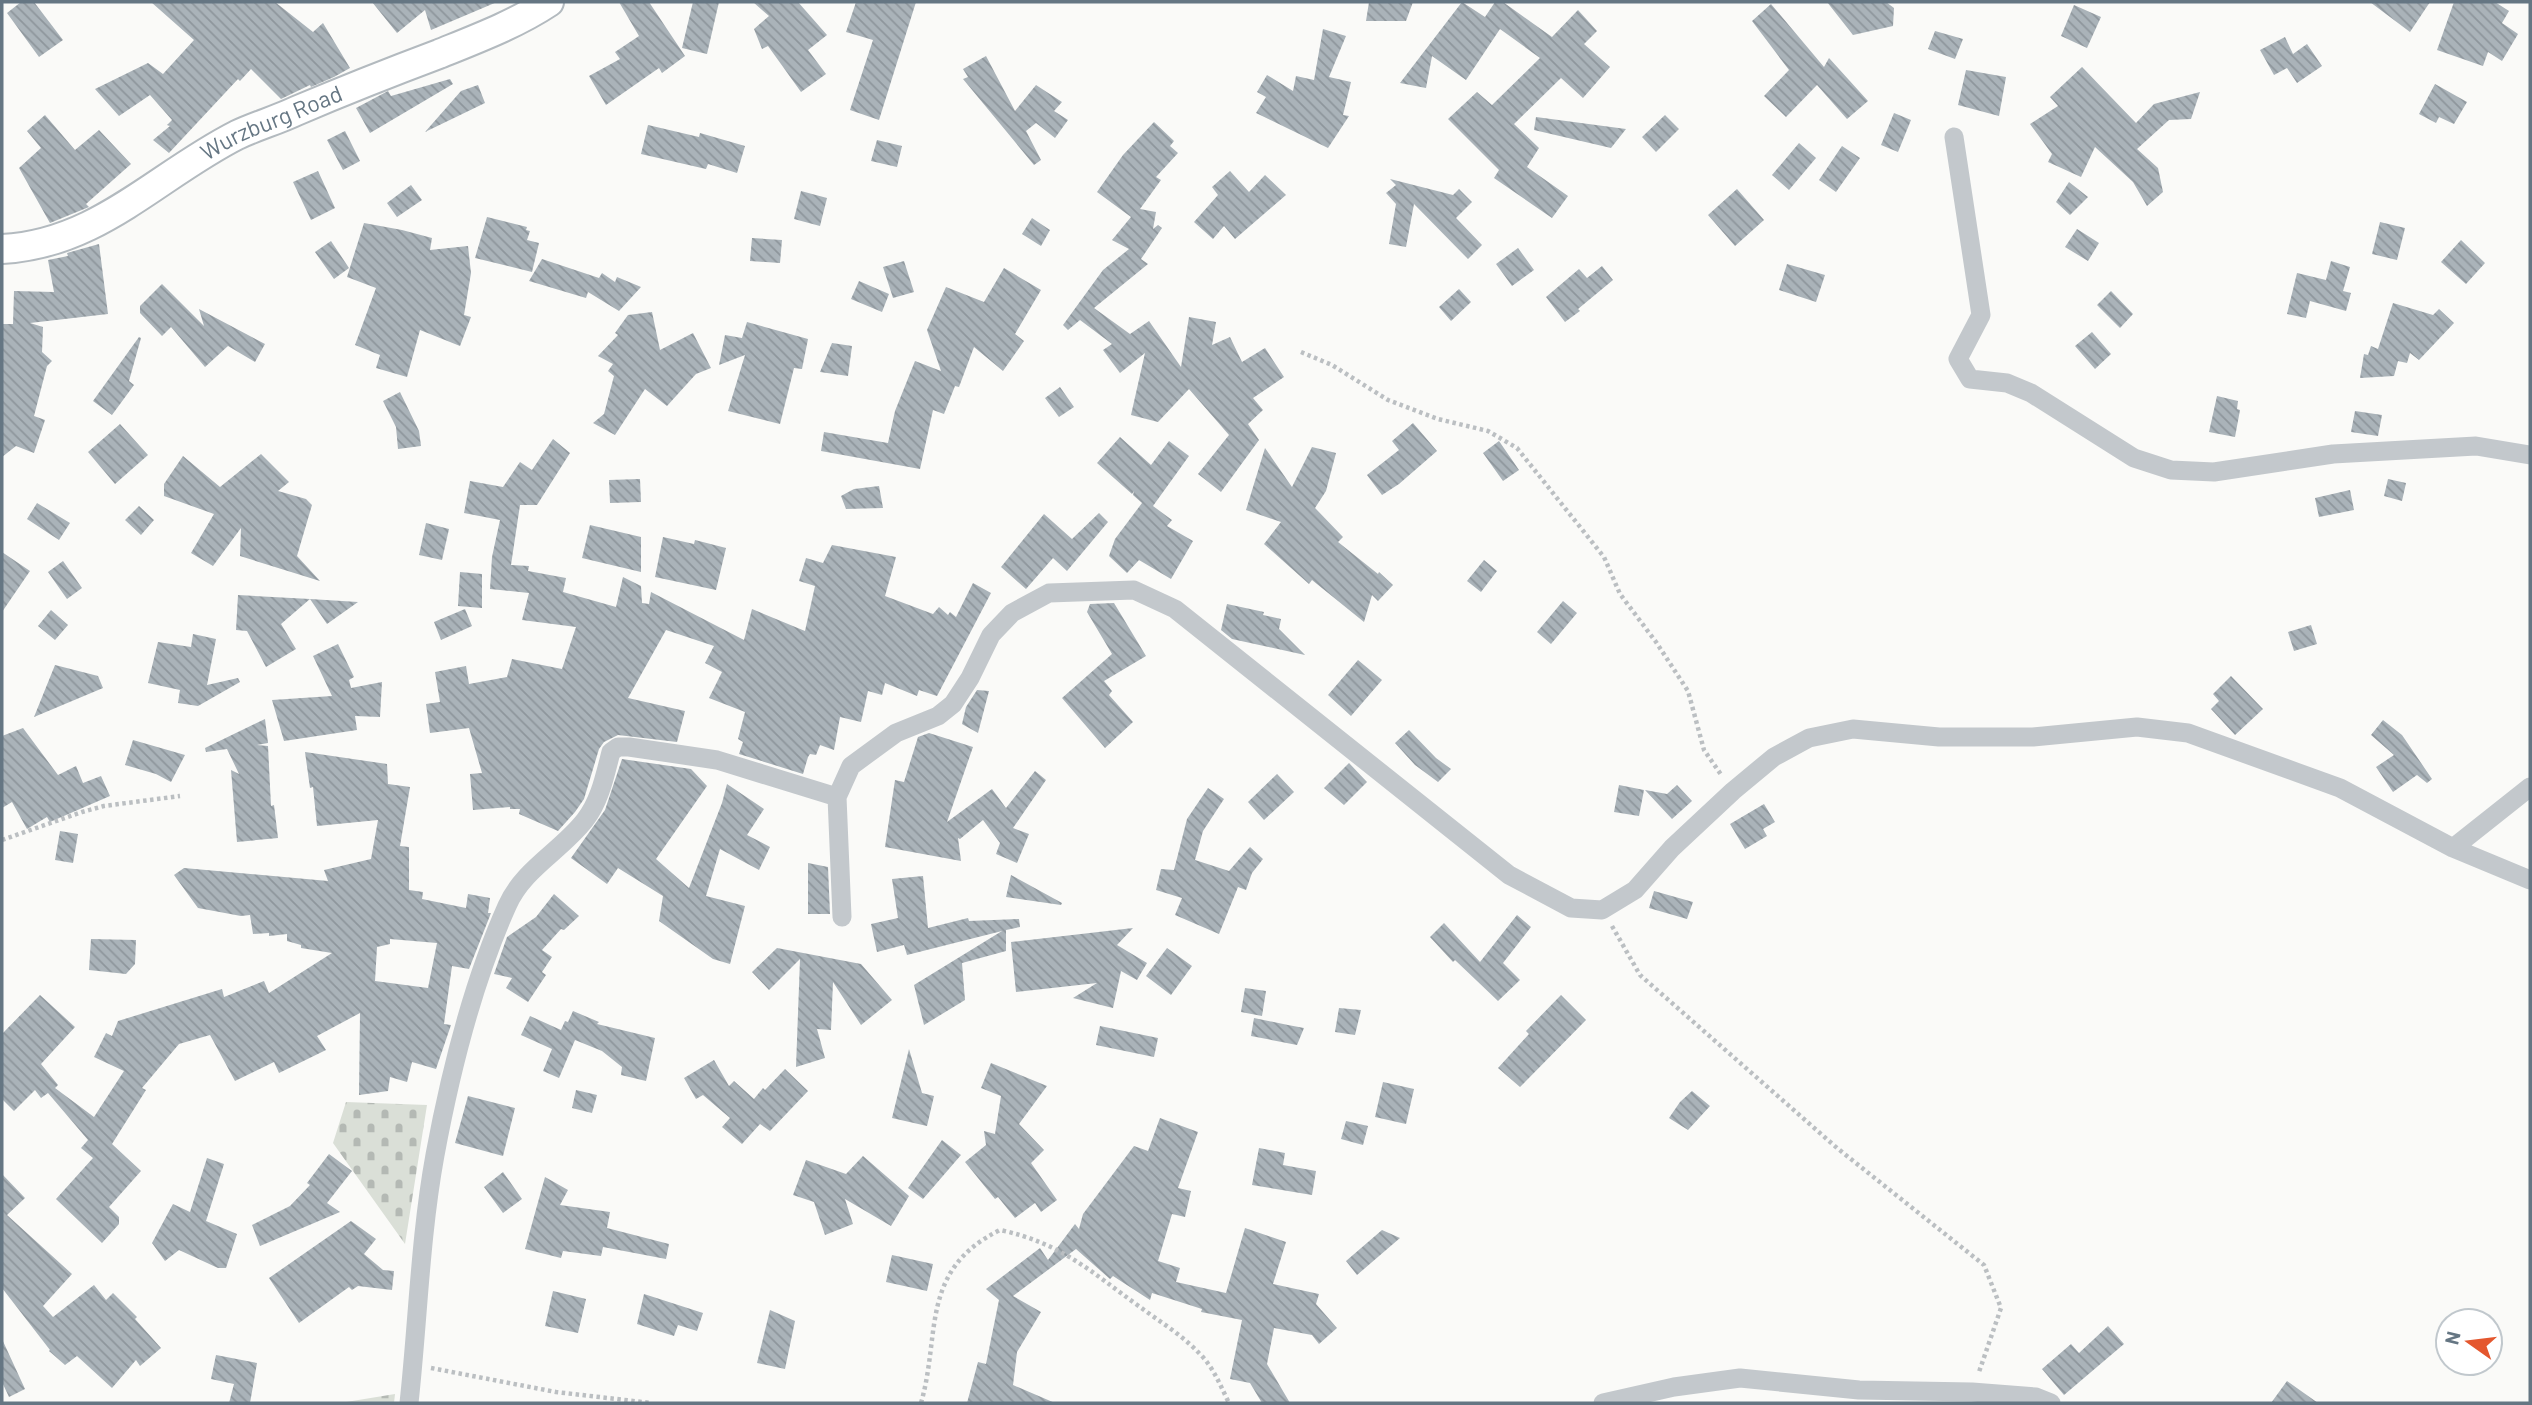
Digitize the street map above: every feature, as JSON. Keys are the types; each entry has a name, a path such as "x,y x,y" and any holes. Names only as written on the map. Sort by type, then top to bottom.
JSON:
{"main road":[{"name":"Wurzburg Road","path":"2,249 27,248 68,236 106,219 238,135 358,84 484,36 549,2"}],"street":[{"path":"1954,137 1980,315 1958,359 1970,379 2007,383 2031,393 2134,458 2171,470 2214,472 2333,454 2476,446 2530,454"},
{"path":"842,917 837,797 851,766 896,733 938,716 953,705 992,635 1012,613 1049,593 1134,590 1175,609 1509,875 1571,908 1602,910 1635,890 1672,848 1774,757 1809,738 1853,729 1939,737 2033,737 2137,727 2188,733 2340,788 2453,848 2530,880"},
{"path":"409,1403 435,1157 456,1060 474,1001 508,904 523,880 584,822 596,802 611,752 618,747 629,747 717,760 837,797"},
{"path":"2453,848 2530,787"},
{"path":"1602,1403 1674,1387 1740,1378 1859,1390 2036,1396 2051,1403"}],"path":[{"path":"1301,352 1332,365 1388,400 1438,419 1488,431 1517,448 1604,557 1620,594 1688,691 1704,750 1733,791"},
{"path":"2,840 82,811 180,796"},
{"path":"1602,910 1640,975 1837,1148 1984,1265 2001,1308 1972,1392"},
{"path":"921,1403 941,1290 968,1252 987,1236 1000,1230 1038,1239 1068,1254 1171,1329 1199,1352 1218,1376 1229,1403"},
{"path":"413,1366 454,1371 556,1392 651,1403"}],"green space":[{"path":"346,1102 427,1105 405,1244 333,1143"},
{"path":"395,1394 394,1403 340,1403"}],"building":[{"path":"21,2 34,2 63,40 39,57 7,13"},
{"path":"151,2 275,2 313,32 323,23 350,68 281,99 251,69 240,81 238,79 169,153 153,140 170,126 167,125 172,120 150,95 119,116 95,89 148,63 163,74 194,40"},
{"path":"372,2 497,2 431,30 425,10 397,33"},
{"path":"619,2 649,2 685,56 662,73 659,68 606,105 589,76 620,59 615,52 639,36"},
{"path":"693,2 719,2 707,54 682,48"},
{"path":"753,2 798,2 827,35 808,50 826,74 801,92 768,46 762,49 754,29 769,16"},
{"path":"856,2 916,2 879,120 850,110 873,40 846,32"},
{"path":"1369,2 1413,2 1406,21 1366,21"},
{"path":"1462,2 1485,17 1495,2 1503,2 1552,37 1578,10 1597,31 1584,44 1610,67 1583,98 1561,78 1514,124 1539,148 1527,167 1568,196 1552,218 1494,178 1499,170 1448,119 1477,92 1492,105 1540,58 1500,29 1466,80 1432,56 1426,88 1400,83"},
{"path":"1827,2 1886,2 1894,8 1893,26 1853,35"},
{"path":"2370,2 2430,2 2410,32"},
{"path":"2454,2 2495,2 2509,11 2502,23 2518,34 2502,61 2488,52 2483,66 2437,50"},
{"path":"1771,4 1824,67 1829,58 1868,101 1847,119 1817,85 1786,117 1764,96 1789,70 1752,21"},
{"path":"2074,5 2101,17 2087,48 2061,36"},
{"path":"1323,29 1346,36 1329,77 1351,82 1343,115 1349,116 1328,148 1256,113 1266,97 1257,92 1267,75 1293,91 1296,76 1314,80"},
{"path":"1935,31 1963,39 1955,59 1928,49"},
{"path":"2285,37 2293,54 2307,44 2322,66 2297,83 2287,68 2274,75 2260,50"},
{"path":"986,56 1015,111 1036,85 1062,102 1054,111 1068,120 1055,138 1036,123 1026,131 1041,160 1034,165 963,79 968,77 963,69"},
{"path":"2082,67 2136,123 2154,104 2200,92 2191,119 2169,120 2137,149 2158,168 2163,192 2147,206 2133,182 2095,147 2081,177 2048,162 2052,154 2030,124 2058,106 2050,97"},
{"path":"1966,70 2006,77 1999,116 1958,105"},
{"path":"450,79 453,84 370,133 356,108 388,91 391,96"},
{"path":"2435,84 2467,102 2454,124 2439,117 2436,123 2419,114"},
{"path":"478,85 485,103 425,132 461,91"},
{"path":"1894,113 1911,120 1898,152 1881,145"},
{"path":"45,115 75,150 99,130 131,164 86,204 89,207 50,223 19,168 41,148 27,131"},
{"path":"1665,115 1679,129 1656,152 1642,137"},
{"path":"1536,117 1626,129 1611,148 1534,130"},
{"path":"1154,122 1174,141 1170,146 1178,153 1156,177 1161,180 1140,209 1156,212 1153,229 1158,225 1162,228 1141,259 1148,264 1094,308 1130,334 1149,321 1181,367 1189,317 1216,322 1212,345 1230,337 1242,362 1265,348 1284,377 1253,398 1263,410 1248,424 1259,440 1221,492 1198,474 1229,435 1189,389 1158,422 1131,415 1145,353 1120,373 1103,350 1112,344 1080,320 1068,330 1063,325 1103,270 1129,249 1112,240 1131,217 1097,192 1123,155"},
{"path":"648,125 699,137 700,133 745,146 737,173 708,164 706,169 641,154"},
{"path":"345,131 360,161 343,170 327,140"},
{"path":"877,140 902,146 897,167 871,161"},
{"path":"1799,143 1816,158 1789,190 1772,175"},
{"path":"1842,146 1860,158 1836,192 1819,180"},
{"path":"318,171 335,208 311,220 293,182"},
{"path":"1230,171 1249,192 1265,175 1286,195 1235,239 1224,226 1213,239 1194,222 1218,195 1212,187"},
{"path":"1390,179 1453,195 1459,189 1472,202 1456,218 1482,245 1468,259 1414,204 1406,247 1389,244 1396,204 1386,193 1396,185"},
{"path":"2069,182 2088,197 2070,215 2056,202"},
{"path":"411,185 422,200 397,217 387,203"},
{"path":"1737,189 1764,220 1735,246 1708,215"},
{"path":"801,191 827,198 820,226 794,219"},
{"path":"487,217 527,227 526,230 530,231 527,240 539,243 532,272 475,258"},
{"path":"1032,218 1050,230 1041,246 1022,234"},
{"path":"2380,222 2405,228 2397,260 2372,254"},
{"path":"364,223 432,238 430,250 468,246 471,273 464,315 471,317 460,346 420,330 407,377 376,368 380,355 355,345 376,288 347,277"},
{"path":"2077,229 2099,243 2088,261 2065,247"},
{"path":"752,238 782,240 780,263 750,261"},
{"path":"2461,240 2485,263 2466,284 2441,262"},
{"path":"331,241 349,268 334,279 315,252"},
{"path":"99,244 108,314 30,323 43,327 42,352 52,361 47,366 34,416 45,420 34,453 16,446 2,457 2,324 13,324 14,291 54,292 48,260 68,256 67,253"},
{"path":"1518,248 1534,270 1512,286 1496,264"},
{"path":"542,259 599,278 602,273 615,282 617,277 641,287 619,311 588,292 586,298 529,281"},
{"path":"904,261 914,292 893,298 883,267"},
{"path":"2331,261 2350,267 2343,291 2351,293 2346,311 2310,301 2306,318 2287,314 2297,273 2326,280"},
{"path":"1787,264 1825,275 1816,302 1779,290"},
{"path":"1602,266 1613,280 1565,322 1546,297 1579,269 1587,278"},
{"path":"1004,268 1041,290 1015,334 1024,341 1003,371 974,347 959,387 955,386 944,414 933,410 920,469 821,451 824,432 888,443 895,411 915,361 941,371 927,330 946,287 984,302"},
{"path":"859,281 889,294 882,312 851,299"},
{"path":"162,284 204,326 199,309 265,344 255,362 228,346 205,367 171,327 162,336 140,313 140,306"},
{"path":"1459,289 1471,302 1451,321 1439,307"},
{"path":"2111,291 2133,314 2120,328 2097,305"},
{"path":"2393,303 2433,315 2439,309 2454,323 2419,360 2410,353 2407,363 2398,361 2394,376 2360,378 2364,354 2368,355 2371,346 2378,349"},
{"path":"652,312 660,350 693,333 711,368 696,374 667,406 645,389 615,435 593,423 604,414 614,376 608,371 613,364 598,356 618,335 615,333 628,315"},
{"path":"747,322 808,339 802,369 794,368 780,424 728,411 745,355 719,365 725,335 742,338"},
{"path":"2092,332 2111,354 2095,369 2075,346"},
{"path":"139,337 141,338 129,381 134,385 112,415 93,401"},
{"path":"832,343 852,346 848,376 820,372"},
{"path":"1060,387 1074,407 1059,417 1045,398"},
{"path":"400,392 419,431 421,446 398,449 396,427 383,401"},
{"path":"2217,396 2238,401 2237,409 2240,410 2235,437 2209,432"},
{"path":"2355,411 2382,415 2378,436 2351,432"},
{"path":"1413,423 1437,451 1382,495 1367,475 1399,450 1392,441"},
{"path":"120,424 148,455 115,484 88,452"},
{"path":"1120,437 1151,465 1169,441 1189,456 1153,506 1172,520 1167,526 1193,541 1171,579 1139,560 1127,573 1109,556 1115,539 1142,503 1133,495 1134,491 1132,494 1097,463"},
{"path":"553,439 570,453 537,505 520,505 511,565 529,566 528,571 566,578 563,592 616,607 623,577 641,586 642,603 649,604 651,592 744,640 752,609 805,631 815,586 799,581 806,558 823,563 832,545 896,557 885,596 933,614 939,607 948,615 950,612 956,617 973,583 991,593 937,696 919,690 917,696 885,683 882,695 868,691 861,722 840,717 834,750 820,745 816,755 810,754 808,757 803,774 739,754 743,742 738,739 745,712 709,698 722,672 705,663 714,646 666,630 628,698 685,711 677,742 618,735 604,742 599,749 584,799 558,831 519,814 520,809 510,807 473,810 470,774 482,773 469,728 430,733 426,704 440,702 435,672 466,666 469,684 507,677 512,659 562,669 576,627 522,620 529,593 490,589 492,557 500,520 464,513 470,481 503,487 520,462 532,470"},
{"path":"1499,441 1519,470 1503,481 1483,453"},
{"path":"1312,447 1336,453 1326,491 1315,508 1343,537 1338,542 1393,585 1378,601 1372,595 1364,622 1312,580 1309,584 1264,544 1281,522 1246,510 1265,448 1292,487"},
{"path":"261,454 289,482 278,491 306,499 312,505 297,556 320,581 240,556 241,528 213,566 191,553 214,514 164,496 164,484 183,456 220,487"},
{"path":"640,479 641,502 610,503 609,480"},
{"path":"2388,479 2406,483 2402,501 2384,496"},
{"path":"879,486 883,508 846,509 841,496 854,489"},
{"path":"2350,490 2354,510 2319,517 2315,498"},
{"path":"37,503 70,523 59,540 27,519"},
{"path":"139,506 154,520 141,535 125,520"},
{"path":"1099,513 1108,522 1067,571 1053,558 1026,589 1001,567 1044,514 1072,539"},
{"path":"426,523 449,529 442,560 419,555"},
{"path":"590,525 641,537 641,572 582,558"},
{"path":"663,537 694,544 695,540 726,548 716,590 655,577"},
{"path":"2,552 30,571 2,612"},
{"path":"1484,560 1497,571 1481,592 1467,581"},
{"path":"63,561 82,588 67,599 48,572"},
{"path":"460,572 482,574 482,608 458,606"},
{"path":"238,595 310,599 281,624 296,649 266,667 247,631 236,630"},
{"path":"310,599 358,602 327,624"},
{"path":"1563,601 1577,613 1551,644 1537,632"},
{"path":"1114,603 1146,656 1104,681 1112,691 1109,695 1133,722 1105,748 1062,698 1112,654 1087,612 1090,604"},
{"path":"1227,604 1264,612 1263,615 1281,619 1279,629 1305,655 1232,639 1221,630"},
{"path":"465,609 472,626 441,640 434,622"},
{"path":"51,610 68,625 55,640 38,626"},
{"path":"2311,625 2317,644 2294,651 2288,632"},
{"path":"193,634 216,639 207,685 238,678 240,682 198,706 178,703 180,690 148,683 158,642 191,647"},
{"path":"338,644 354,677 349,680 351,688 382,682 380,717 355,716 357,730 284,741 272,700 332,696 313,656"},
{"path":"1358,660 1382,680 1351,716 1328,695"},
{"path":"55,665 98,676 103,688 34,717"},
{"path":"2231,676 2263,709 2235,735 2211,709 2219,701 2213,694"},
{"path":"977,690 989,691 978,733 962,724 966,707"},
{"path":"265,719 268,743 257,745 268,746 271,806 274,805 278,838 237,842 231,770 239,774 227,749 206,752 205,748"},
{"path":"2383,720 2402,735 2432,779 2427,783 2417,775 2393,792 2376,767 2394,755 2371,735"},
{"path":"23,728 58,775 76,766 83,783 101,776 110,796 50,822 47,817 27,829 12,802 2,808 2,736"},
{"path":"1409,730 1436,758 1451,769 1438,782 1415,765 1395,743"},
{"path":"929,733 973,747 947,822 992,789 1006,808 1035,771 1046,780 1013,828 1029,834 1017,863 996,854 1000,843 983,820 958,838 961,861 885,847 895,780 904,782 918,737"},
{"path":"133,740 185,755 171,782 156,774 125,765"},
{"path":"305,752 387,764 388,784 410,787 400,846 409,847 409,890 423,892 422,899 466,908 468,894 490,898 488,913 491,913 469,969 452,966 444,1024 451,1025 436,1069 412,1062 407,1082 390,1077 388,1091 359,1095 360,1013 317,1036 326,1050 279,1073 274,1062 235,1081 210,1035 179,1044 142,1088 146,1090 112,1144 141,1171 109,1207 119,1217 119,1224 102,1243 56,1199 93,1158 81,1148 88,1140 48,1093 41,1098 35,1090 14,1111 2,1099 2,1034 40,995 75,1027 41,1064 58,1085 55,1088 94,1117 124,1071 94,1057 106,1033 112,1036 118,1021 222,989 224,997 264,981 269,993 332,953 301,948 301,945 287,941 287,934 253,934 250,915 241,916 198,908 174,875 184,868 328,881 324,870 371,859 378,820 317,826 313,787 310,788","holes":["390,939 437,943 428,988 375,981 377,947 390,944"]},
{"path":"622,759 691,769 707,786 656,859 689,888 727,784 764,809 747,835 770,847 759,870 720,849 706,896 745,906 730,964 713,959 659,921 663,896 618,868 607,884 571,858 605,810"},
{"path":"1349,763 1367,782 1344,805 1324,788"},
{"path":"1277,774 1294,792 1264,820 1248,802"},
{"path":"1619,785 1644,790 1639,816 1614,812"},
{"path":"1677,785 1692,801 1672,819 1645,790 1667,794"},
{"path":"1208,788 1224,799 1203,831 1195,860 1229,871 1250,847 1263,859 1252,873 1246,890 1238,887 1219,934 1175,915 1182,898 1156,890 1161,869 1174,870 1187,819"},
{"path":"1764,804 1775,822 1763,829 1767,836 1745,849 1730,824"},
{"path":"60,831 78,834 73,863 55,860"},
{"path":"808,863 828,867 830,914 808,914"},
{"path":"1011,875 1062,903 1061,905 1006,897"},
{"path":"923,876 928,928 968,918 969,921 1019,919 1020,927 1006,930 1006,951 962,963 965,1000 924,1025 914,985 1002,931 907,955 904,945 877,952 871,924 898,918 892,879"},
{"path":"1654,891 1693,902 1687,919 1649,908"},
{"path":"554,894 579,916 564,930 561,929 542,950 552,957 542,972 546,975 528,1002 506,988 512,978 494,974 507,937 536,917"},
{"path":"1517,915 1531,927 1503,963 1520,980 1498,1001 1455,960 1453,962 1430,937 1444,923 1480,962"},
{"path":"1133,928 1117,945 1147,963 1137,980 1121,971 1113,1008 1073,998 1097,983 1016,992 1011,942"},
{"path":"91,939 136,940 135,964 126,974 89,970"},
{"path":"777,948 861,964 892,1000 861,1025 833,982 831,1030 817,1029 825,1058 796,1067 800,959 769,990 752,972"},
{"path":"1167,948 1192,966 1171,995 1146,976"},
{"path":"1245,988 1266,991 1262,1016 1241,1012"},
{"path":"1561,995 1586,1020 1520,1087 1498,1068 1529,1034 1526,1031"},
{"path":"1339,1008 1361,1010 1355,1035 1335,1032"},
{"path":"573,1011 599,1022 597,1024 655,1038 646,1081 621,1075 622,1067 602,1051 575,1040 559,1078 543,1071 552,1049 521,1035 530,1016 561,1030"},
{"path":"1254,1018 1304,1028 1297,1045 1251,1036"},
{"path":"1100,1026 1158,1038 1154,1057 1096,1045"},
{"path":"909,1049 922,1093 934,1096 927,1126 892,1118"},
{"path":"714,1060 729,1086 734,1081 754,1099 785,1069 808,1091 770,1131 760,1124 742,1144 722,1127 730,1118 703,1095 696,1099 684,1078"},
{"path":"991,1063 1047,1086 1019,1124 1044,1150 1031,1163 1057,1200 1041,1212 1035,1203 1015,1218 998,1197 995,1199 965,1162 986,1145 984,1131 995,1134 1001,1096 981,1088"},
{"path":"1383,1082 1414,1089 1406,1124 1375,1117"},
{"path":"576,1090 597,1095 592,1113 572,1108"},
{"path":"1692,1091 1710,1106 1688,1130 1669,1118"},
{"path":"468,1096 515,1108 503,1156 455,1143"},
{"path":"1160,1118 1198,1132 1178,1188 1191,1191 1185,1217 1172,1214 1158,1261 1180,1268 1176,1282 1226,1293 1245,1228 1286,1242 1273,1284 1319,1294 1316,1304 1337,1328 1319,1344 1312,1335 1274,1328 1267,1364 1290,1403 1262,1403 1250,1383 1230,1379 1242,1320 1201,1312 1202,1309 1152,1293 1150,1300 1113,1276 1110,1279 1076,1249 1013,1296 1041,1312 1017,1352 1013,1385 1055,1403 967,1403 978,1362 986,1364 999,1300 986,1289 1040,1248 1048,1260 1075,1224 1079,1229 1083,1214 1134,1146 1148,1151"},
{"path":"1346,1121 1368,1126 1363,1145 1341,1139"},
{"path":"942,1140 961,1155 923,1199 908,1188"},
{"path":"1259,1148 1285,1153 1283,1165 1316,1171 1312,1195 1252,1185"},
{"path":"329,1154 352,1171 327,1203 340,1212 260,1246 252,1225 290,1206 310,1185 307,1183"},
{"path":"863,1156 909,1196 891,1226 845,1199 853,1224 825,1235 814,1202 793,1195 806,1160 846,1174"},
{"path":"207,1158 224,1164 206,1221 237,1234 226,1268 218,1268 179,1250 165,1261 152,1243 173,1204 190,1212"},
{"path":"503,1172 522,1199 503,1213 484,1187"},
{"path":"2,1174 25,1198 7,1215 72,1274 43,1306 53,1317 94,1285 106,1300 113,1293 137,1317 135,1319 161,1348 140,1366 136,1360 112,1388 77,1356 65,1365 49,1351 2,1288"},
{"path":"545,1177 568,1190 560,1205 610,1212 607,1228 669,1244 666,1259 603,1247 601,1256 563,1251 561,1258 525,1249"},
{"path":"351,1221 376,1239 364,1254 383,1270 394,1271 392,1290 358,1286 352,1290 349,1287 299,1323 269,1278"},
{"path":"1382,1230 1400,1238 1357,1275 1346,1261"},
{"path":"892,1255 933,1264 927,1291 886,1282"},
{"path":"553,1291 586,1299 578,1333 545,1326"},
{"path":"644,1294 703,1313 697,1331 678,1325 674,1336 637,1324"},
{"path":"770,1310 795,1321 785,1369 757,1363"},
{"path":"2108,1326 2124,1344 2064,1395 2042,1369 2071,1344 2079,1353"},
{"path":"2,1339 25,1389 9,1397 2,1382"},
{"path":"216,1355 257,1363 250,1403 229,1403 234,1384 211,1379"},
{"path":"2287,1381 2318,1403 2271,1403"}]}
